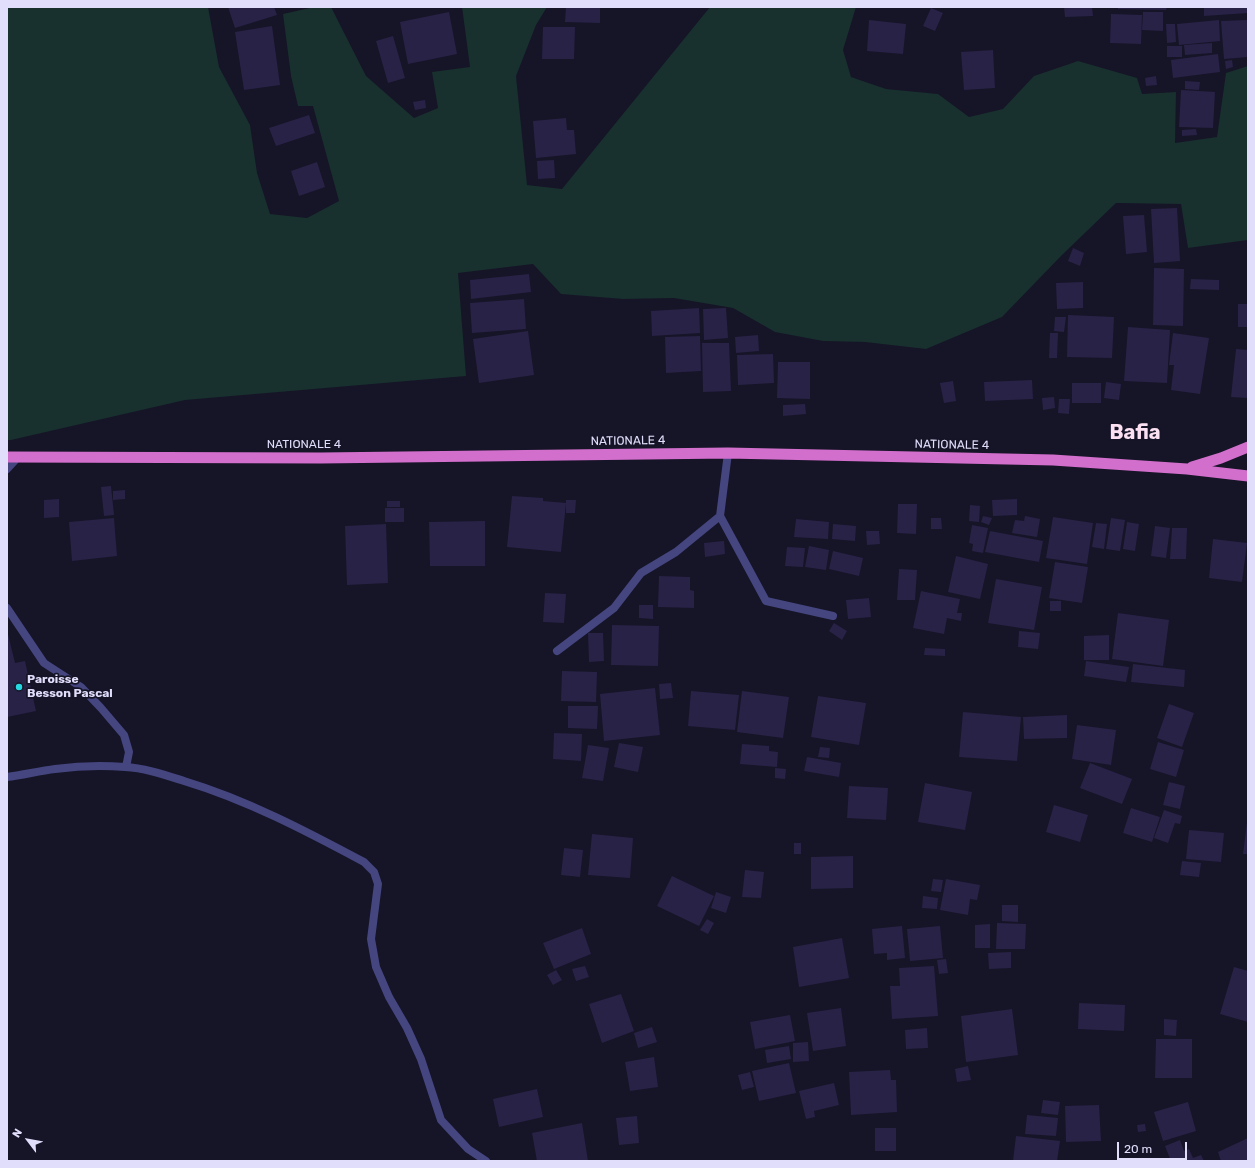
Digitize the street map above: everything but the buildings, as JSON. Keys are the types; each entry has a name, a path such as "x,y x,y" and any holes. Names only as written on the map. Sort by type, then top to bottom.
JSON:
{"highway":[{"path":"1187,469 1248,447"},
{"name":"NATIONALE 4","path":"13,457 328,458 728,453 1053,460 1187,469 1248,476"}],"street":[{"path":"728,453 720,516 766,601 833,616"},
{"path":"7,469 13,457"},
{"path":"557,651 614,608 641,573 676,552 720,516"},
{"path":"7,608 44,663 81,687 124,735 129,752 126,767"},
{"path":"7,777 55,769 89,767 126,767 158,773 208,788 282,819 364,862 374,872 378,884 371,939 376,967 421,1059 441,1120 468,1149 486,1161"}],"green space":[{"path":"7,7 208,7 219,67 250,125 257,173 270,214 307,218 339,201 313,106 298,106 291,76 283,14 314,7 331,7 366,76 414,118 438,108 432,72 470,67 462,7 547,7 536,25 516,76 527,185 562,189 710,7 856,7 843,50 851,77 886,89 938,94 969,117 1003,109 1034,76 1078,61 1137,78 1142,94 1176,92 1175,143 1217,137 1226,73 1248,66 1248,240 1188,248 1181,204 1116,203 1062,255 1002,317 926,349 865,342 823,341 775,332 733,308 674,298 623,299 561,294 533,264 458,273 466,376 185,400 7,440"}],"place":[{"name":"Paroisse Besson Pascal","path":"19,687"}],"district":[{"name":"Bafia","path":"1135,433"}]}
